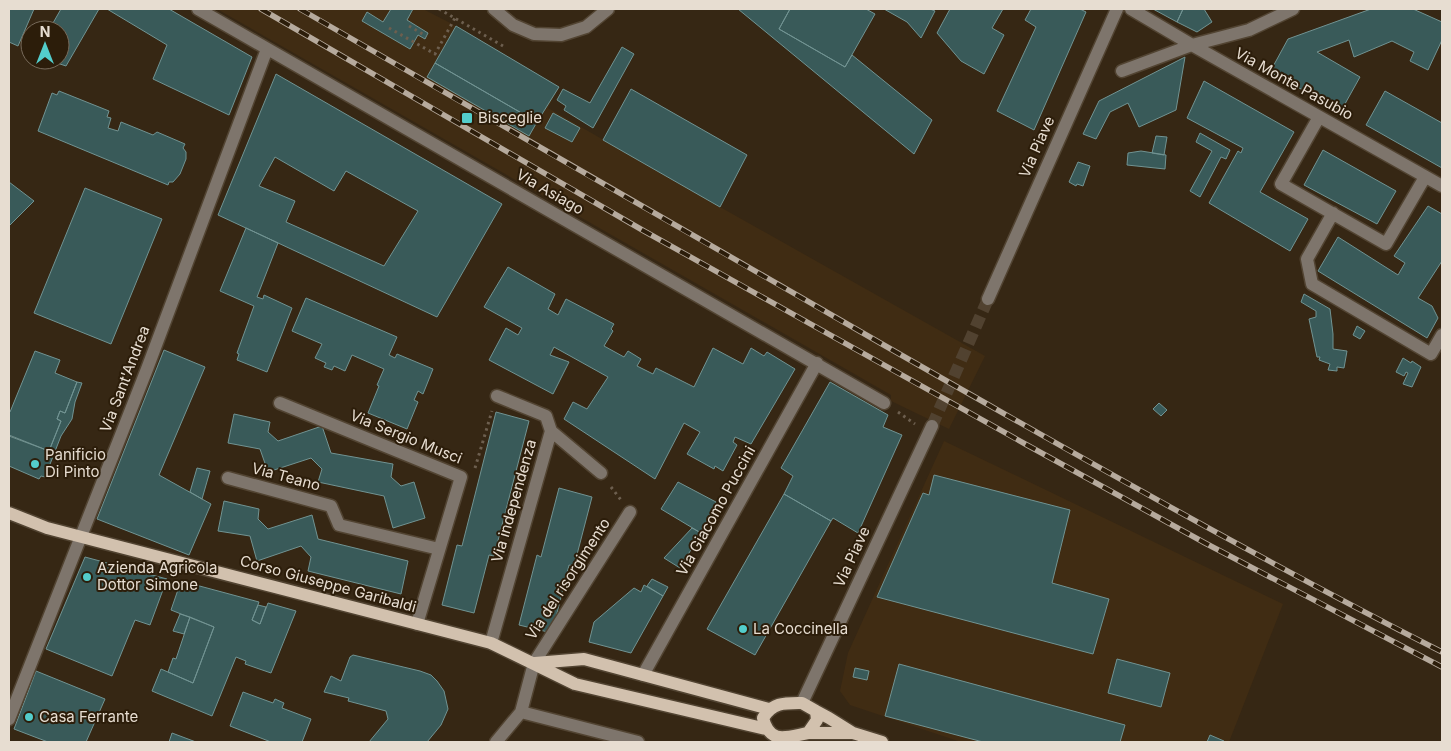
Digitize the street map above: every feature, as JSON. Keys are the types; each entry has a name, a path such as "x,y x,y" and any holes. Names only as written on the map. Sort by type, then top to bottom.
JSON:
{"main road":[{"name":"Corso Giuseppe Garibaldi","path":"9,513 47,528 491,644 575,684 766,729"},
{"name":"Corso Giuseppe Garibaldi","path":"534,663 584,659 768,709"},
{"path":"853,734 830,718 802,703 780,704 768,709 763,718 766,729 773,736 784,740 808,734 853,734 882,742"},
{"path":"808,734 817,720 816,711"}],"street":[{"name":"Via Asiago","path":"198,9 884,403"},
{"path":"494,9 513,26 534,34 561,35 586,27 608,9"},
{"name":"Via Piave","path":"988,299 1117,9"},
{"name":"Via Monte Pasubio","path":"1131,9 1192,46 1442,186"},
{"path":"1122,71 1192,46 1249,30 1293,9"},
{"name":"Via Sant'Andrea","path":"9,719 147,369 267,49"},
{"path":"1319,117 1281,184 1386,244 1425,176"},
{"path":"1333,213 1307,259 1312,284 1431,354 1442,335"},
{"name":"Via Giacomo Puccini","path":"643,675 817,363"},
{"path":"496,396 546,416 550,431"},
{"name":"Via Sergio Musci","path":"280,403 461,477 417,624"},
{"name":"Via Piave","path":"802,703 930,429"},
{"name":"Via independenza","path":"491,644 550,431 601,473"},
{"name":"Via Teano","path":"228,478 331,506 340,525 439,549"},
{"name":"Via del risorgimento","path":"521,712 534,663 630,512"},
{"path":"496,742 521,712 638,742"}],"path":[{"path":"439,9 503,46"},
{"path":"389,28 435,54 456,18"},
{"path":"409,26 426,36"},
{"path":"461,477 474,472 496,396"},
{"path":"884,403 930,429"},
{"path":"601,473 630,512"}],"shaded area":[{"path":"217,9 423,9 456,26 559,87 548,108 985,356 949,429 891,401 891,395"},
{"path":"944,441 1283,604 1229,742 961,742 850,705 840,691 848,653"}],"building":[{"path":"9,9 34,9 29,20 20,20 20,41 18,46 9,42"},
{"path":"61,9 99,9 70,59 70,20 55,20"},
{"path":"107,9 169,9 252,57 229,115 153,79 167,45"},
{"path":"391,9 413,9 407,20 428,33 425,39 418,35 410,49 362,21 367,12 383,22"},
{"path":"738,9 790,9 779,29 845,67 852,55 932,120 914,154"},
{"path":"790,9 866,9 875,14 845,67 779,29"},
{"path":"884,9 930,9 935,11 921,38 907,22"},
{"path":"950,9 1003,9 992,28 1004,35 984,74 961,61 937,33"},
{"path":"1031,9 1080,9 1086,12 1034,130 997,111 1036,27 1025,20"},
{"path":"1153,9 1183,9 1177,22"},
{"path":"1183,9 1204,9 1212,22 1197,32 1177,22"},
{"path":"1371,9 1413,9 1442,22 1442,40 1428,70 1410,61 1414,52 1392,41 1354,57 1349,40 1317,52 1360,77 1341,111 1270,72 1288,39"},
{"name":"Bisceglie","path":"456,26 559,87 537,122 435,63"},
{"path":"622,47 634,54 593,128 564,110 566,106 557,100 563,89 590,103"},
{"path":"1185,57 1176,110 1139,127 1128,103 1110,112 1096,139 1083,134 1099,101"},
{"path":"435,63 537,122 529,136 427,77"},
{"path":"276,74 502,204 437,317 218,215","holes":["275,157 334,191 346,171 418,211 384,266 286,222 295,201 259,186"]},
{"path":"1204,81 1294,132 1260,192 1308,219 1290,251 1209,203 1238,151 1241,153 1243,148 1187,118"},
{"path":"631,89 747,155 720,207 603,140"},
{"path":"59,91 109,111 107,117 111,118 108,128 118,131 121,122 153,135 157,132 185,144 183,148 186,152 186,159 180,174 173,182 169,182 168,185 38,131 52,93 57,95"},
{"path":"1385,91 1442,123 1442,168 1366,125"},
{"path":"553,113 580,128 572,142 545,128"},
{"path":"1200,133 1230,150 1226,159 1221,157 1200,197 1190,191 1212,151 1196,142"},
{"path":"1156,136 1167,137 1164,155 1152,153"},
{"path":"1323,150 1396,191 1377,224 1304,185"},
{"path":"1141,151 1166,155 1165,169 1127,165 1128,153"},
{"path":"1078,162 1090,166 1083,186 1077,184 1076,186 1069,182"},
{"path":"9,182 34,201 9,226"},
{"path":"85,188 162,219 111,344 34,313"},
{"path":"1428,206 1442,214 1442,261 1418,298 1432,306 1438,318 1427,338 1318,271 1338,237 1398,275 1405,263 1394,256"},
{"path":"246,228 278,243 257,297 263,299 264,295 292,308 267,372 237,360 239,354 237,353 254,306 220,291"},
{"path":"508,267 555,294 548,309 558,315 566,299 614,324 611,329 613,331 604,346 624,357 628,351 641,359 637,366 653,374 656,368 694,387 713,348 743,364 751,348 764,356 767,352 795,369 751,444 735,437 733,442 737,445 723,471 715,466 714,469 687,454 700,432 684,423 655,479 564,419 573,402 587,409 608,377 554,347 550,355 569,362 553,394 489,360 506,328 518,335 522,328 484,307"},
{"path":"1304,294 1330,309 1333,349 1347,351 1344,368 1337,367 1337,371 1328,370 1330,364 1319,360 1320,357 1317,357 1309,319 1316,317 1316,311 1301,302"},
{"path":"306,298 397,337 389,355 395,358 397,354 433,369 423,394 418,391 414,400 418,402 407,429 368,413 384,369 352,355 345,371 334,366 332,370 324,367 326,363 315,358 322,344 292,331"},
{"path":"1357,326 1365,331 1360,339 1353,335"},
{"path":"164,350 205,367 159,475 211,504 189,555 97,519"},
{"path":"35,351 60,360 55,373 77,382 65,413 60,411 57,419 61,421 49,451 9,436 9,411"},
{"path":"1403,358 1421,367 1412,387 1403,384 1408,373 1406,372 1404,376 1396,372"},
{"path":"77,382 82,383 75,402 72,419 61,436 45,477 41,476 39,479 9,466 9,435 49,451 61,421 57,419 60,411 65,413"},
{"path":"830,382 888,415 883,427 902,435 858,533 833,518 831,521 784,494 793,476 781,468"},
{"path":"1159,403 1167,410 1161,416 1153,409"},
{"path":"496,412 529,421 494,556 489,555 474,613 442,605 457,545 462,546"},
{"path":"234,414 270,422 268,432 278,441 322,426 331,453 393,464 391,477 401,486 414,482 425,518 393,528 384,496 318,482 322,469 311,458 268,472 260,449 228,443"},
{"path":"197,468 210,471 202,499 190,492"},
{"path":"934,475 1070,510 1052,583 1109,599 1093,654 877,597 923,493 929,495"},
{"path":"678,482 716,502 701,533 661,509"},
{"path":"559,488 592,497 574,566 569,565 552,633 519,625 537,555 541,557"},
{"path":"784,494 831,521 755,655 707,629"},
{"path":"224,501 259,509 258,519 268,529 312,515 318,539 408,561 401,594 308,571 311,557 301,546 257,561 250,536 218,531"},
{"path":"692,528 701,533 680,568 664,558"},
{"path":"85,557 167,579 150,625 135,620 112,676 46,649"},
{"path":"652,579 668,587 663,596 647,586"},
{"path":"181,581 259,602 252,620 260,624 268,603 296,611 271,673 245,664 246,661 236,657 212,716 152,691 161,669 193,683 214,627 171,610"},
{"path":"644,585 663,596 631,653 589,642 594,622 634,588 641,592"},
{"path":"258,605 266,607 260,624 252,620"},
{"path":"180,614 190,617 184,634 173,631"},
{"path":"190,617 214,627 193,683 168,672 173,658 176,659"},
{"path":"353,655 420,671 431,675 437,681 444,691 448,709 441,725 427,742 369,742 388,719 386,711 348,701 349,698 324,692 331,676 341,681 350,657"},
{"path":"1117,659 1170,673 1161,707 1108,693"},
{"path":"899,664 1125,725 1120,742 983,742 885,716"},
{"path":"855,668 869,671 867,680 853,677"},
{"path":"36,671 105,699 86,742 48,742 14,729"},
{"path":"243,692 273,703 275,699 284,703 282,708 311,719 302,742 271,742 230,726"},
{"path":"172,733 196,742 169,742"},
{"path":"1210,735 1224,741 1224,742 1207,742"}],"tunnel":[{"path":"932,426 988,299"}],"railway":[{"path":"261,9 644,231 1027,445 1205,543 1442,667"},
{"path":"300,9 1090,462 1300,578 1442,652"}],"place":[{"name":"Bisceglie","path":"467,118"},
{"name":"Panificio Di Pinto","path":"35,464"},
{"name":"Azienda Agricola Dottor Simone","path":"87,577"},
{"name":"La Coccinella","path":"743,629"},
{"name":"Casa Ferrante","path":"29,717"}]}
